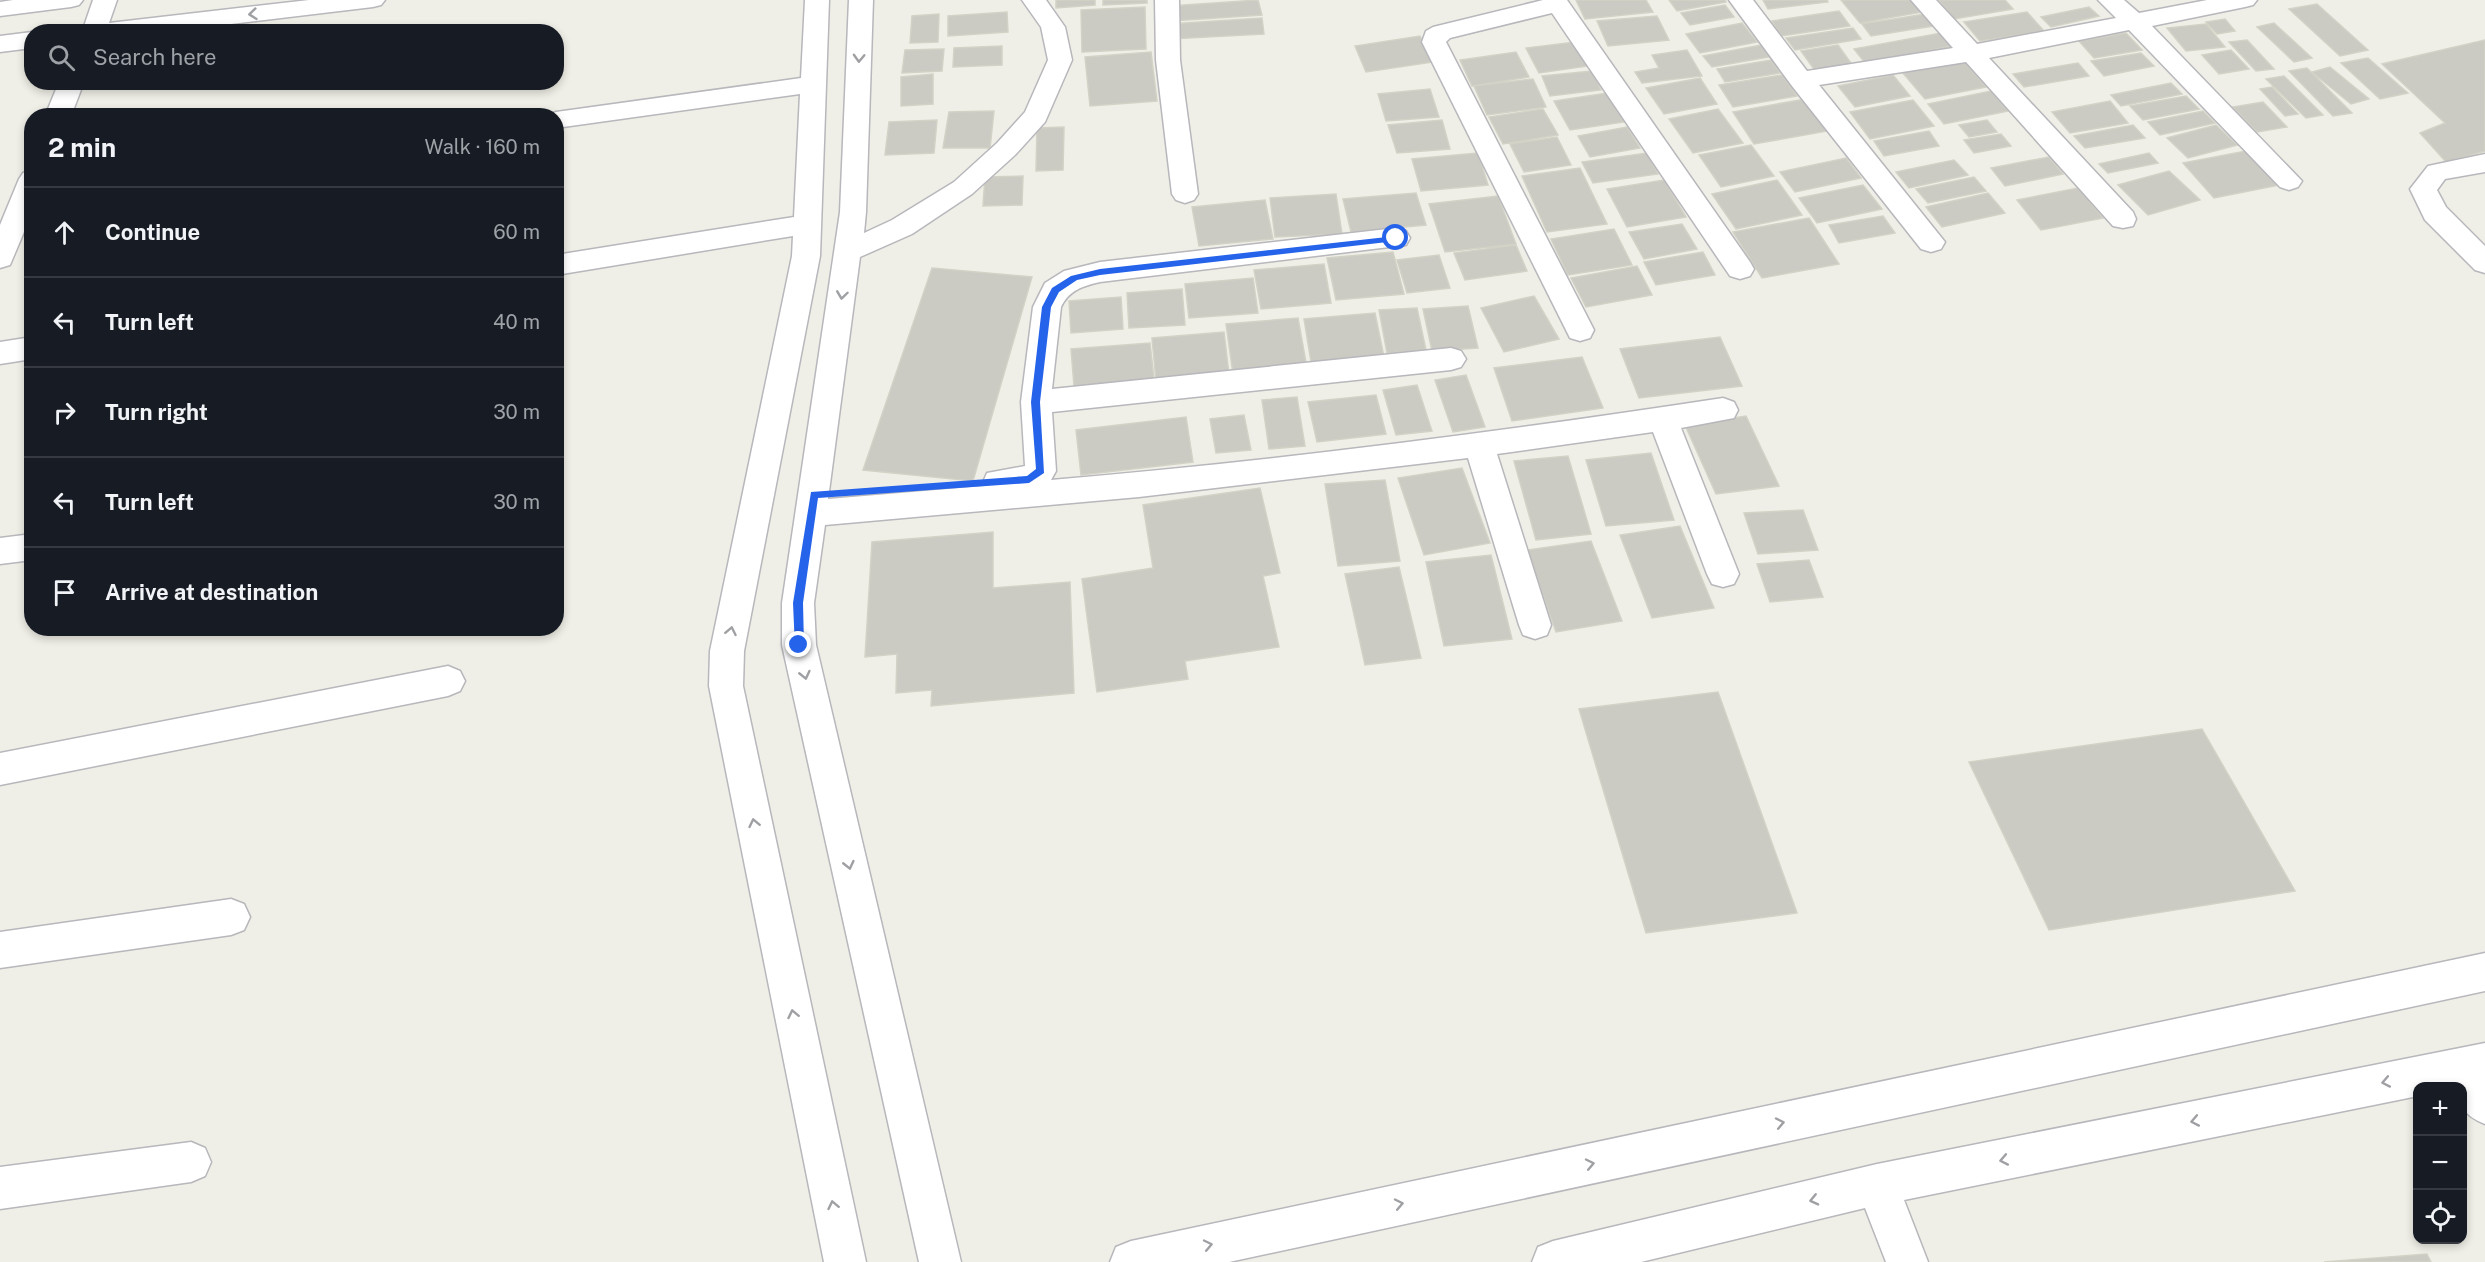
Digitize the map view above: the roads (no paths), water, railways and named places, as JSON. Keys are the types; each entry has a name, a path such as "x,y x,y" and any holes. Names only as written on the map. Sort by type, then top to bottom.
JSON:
{"street":[{"path":"0,9 71,0"},
{"path":"98,24 105,0"},
{"path":"164,24 373,0"},
{"path":"817,0 806,256 727,651 726,686 845,1262"},
{"path":"861,0 854,212 798,603 799,645 939,1262"},
{"path":"848,251 903,227 963,188 1006,149 1036,116 1060,60 1053,27 1034,0"},
{"path":"1167,0 1168,60 1185,194"},
{"path":"1741,0 1801,80 1931,242"},
{"path":"1923,0 2123,219"},
{"path":"2110,0 2136,23 2289,181"},
{"path":"1801,80 1972,53 2136,23 2245,0"},
{"path":"1580,330 1434,42 1435,36 1442,32 1556,2 1740,269"},
{"path":"0,44 24,41"},
{"path":"564,119 813,84"},
{"path":"61,108 69,90"},
{"path":"2485,163 2437,172 2423,189 2435,213 2485,263"},
{"path":"0,258 6,231 24,198"},
{"path":"564,264 808,224"},
{"path":"812,504 1029,480 1041,471 1036,402 1047,307 1055,290 1074,278 1100,272 1396,238"},
{"path":"0,353 24,349"},
{"path":"1036,402 1451,359"},
{"path":"812,504 1139,485 1479,445 1723,410"},
{"path":"1663,419 1722,574"},
{"path":"1479,445 1535,625"},
{"path":"0,551 24,548"},
{"path":"0,769 448,681"},
{"path":"0,950 231,917"},
{"path":"1131,1262 2485,972"},
{"path":"1553,1262 1877,1185 2472,1065 2485,1104"},
{"path":"0,1188 192,1162"},
{"path":"1877,1185 1907,1262"}]}
